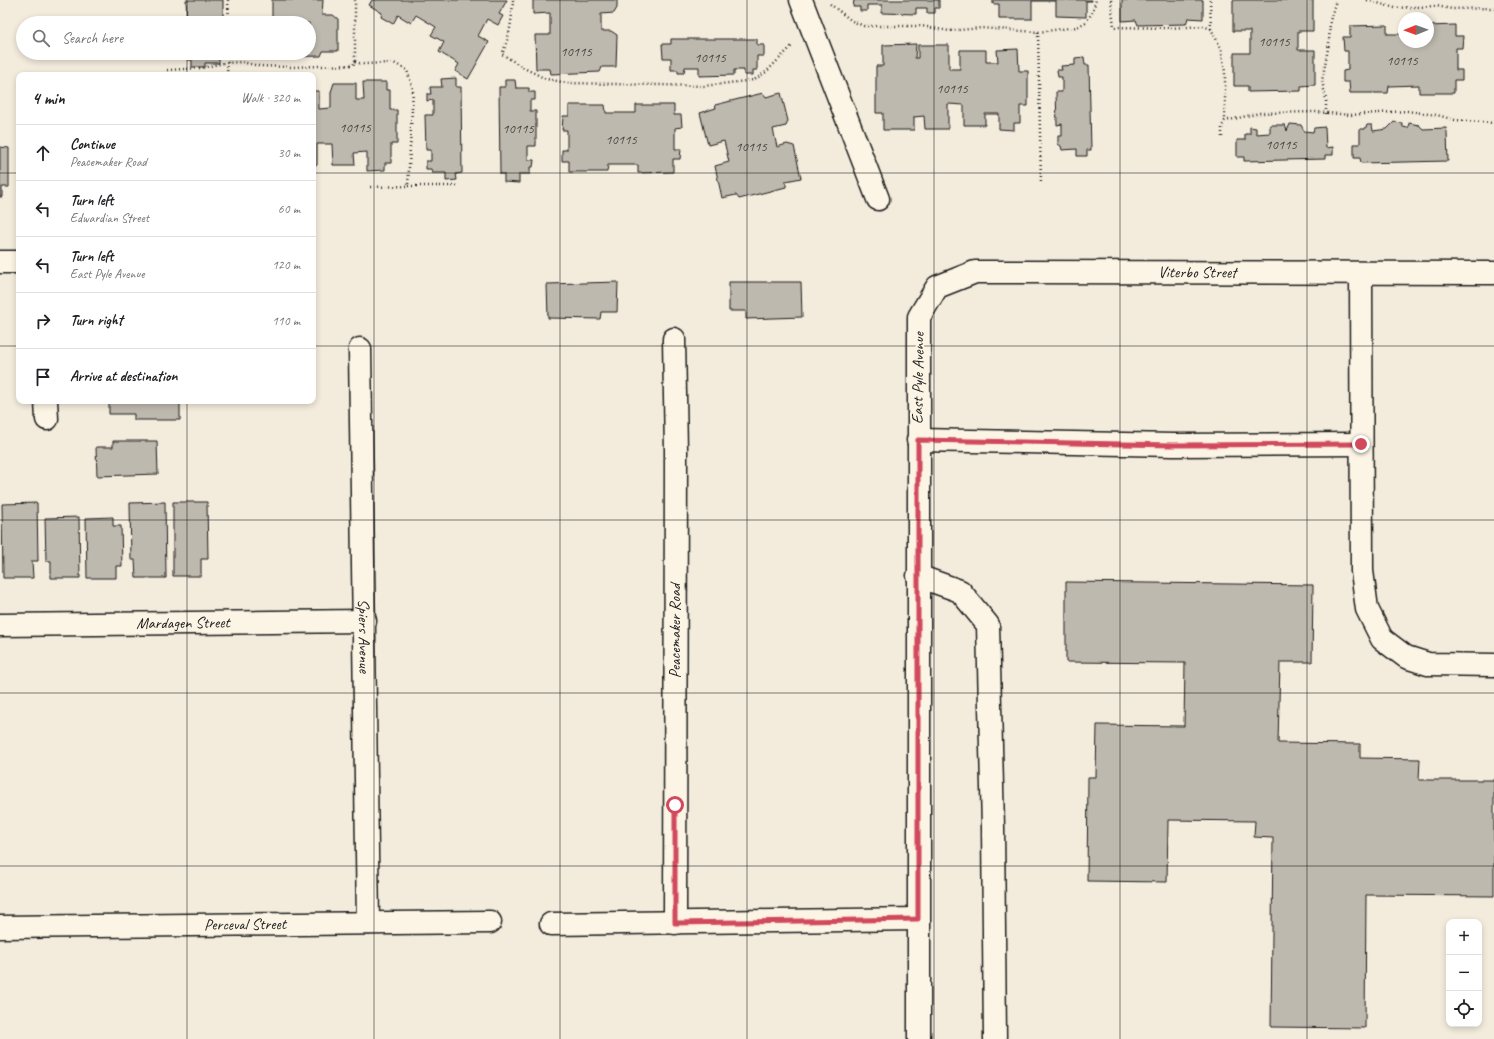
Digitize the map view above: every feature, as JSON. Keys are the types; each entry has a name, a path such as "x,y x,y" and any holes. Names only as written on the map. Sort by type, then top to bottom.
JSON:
{"street":[{"path":"802,2 878,199"},
{"path":"0,262 16,262"},
{"name":"Viterbo Street","path":"919,317 937,287 975,272 1361,274 1494,273"},
{"path":"1361,274 1362,571 1367,609 1382,639 1406,657 1428,664 1494,665"},
{"name":"East Pyle Avenue","path":"919,317 919,1039"},
{"name":"Peacemaker Road","path":"674,339 676,451 675,923"},
{"name":"Spiers Avenue","path":"360,349 365,621 368,923"},
{"path":"918,440 1173,445 1361,444"},
{"path":"918,576 960,590 988,625 993,827 995,1039"},
{"name":"Mardagen Street","path":"0,625 365,621"},
{"path":"551,924 918,919"},
{"name":"Perceval Street","path":"0,927 490,922"}],"path":[{"path":"228,0 229,16"},
{"path":"167,70 201,68 228,62 242,62 259,66 290,67 352,66 355,62 355,0"},
{"path":"513,0 512,20 507,43 502,54 524,68 546,79 568,83 704,86 754,80 766,72 812,29"},
{"path":"802,2 825,0 852,21 864,26 922,26 949,31 980,28 1038,32 1077,27 1086,22 1092,13 1096,0"},
{"path":"1112,0 1114,27 1169,28 1204,26 1211,29"},
{"path":"1210,0 1211,29 1221,48 1225,72 1225,120 1222,126 1222,137"},
{"path":"1326,114 1323,76 1329,43 1330,21 1336,0"},
{"path":"1367,0 1395,8 1436,6 1452,9 1494,8"},
{"path":"1038,32 1041,184"},
{"path":"227,72 228,62"},
{"path":"355,62 363,64 394,63 407,70 413,89 408,186"},
{"path":"1225,120 1260,113 1350,115 1407,111 1437,115 1455,120 1494,124"},
{"path":"369,187 457,186"}],"building":[{"path":"186,0 223,0 223,16 187,16"},
{"path":"272,0 323,0 322,15 333,15 338,19 338,51 323,51 321,56 316,56 316,16 272,16"},
{"path":"372,0 507,0 499,14 503,16 498,25 487,19 478,36 489,42 468,79 455,71 459,64 439,52 444,42 431,35 436,27 416,15 411,23 398,15 393,24 381,17 382,13 369,5"},
{"path":"533,0 617,0 617,8 614,13 601,14 601,31 611,31 617,35 616,67 602,67 600,72 551,74 550,69 536,69 535,35 550,35 550,13 533,14"},
{"path":"854,0 939,0 939,8 935,8 935,13 927,13 927,8 916,8 916,14 881,13 882,5 867,5 867,11 860,11 860,7 853,7"},
{"path":"993,0 1092,1 1086,1 1086,17 1056,16 1056,1 1032,1 1032,19 999,19 999,4 993,4"},
{"path":"1122,0 1203,0 1203,19 1188,18 1186,24 1138,25 1136,20 1122,21"},
{"path":"1233,0 1313,0 1313,31 1298,31 1298,50 1315,50 1315,85 1301,86 1301,91 1248,92 1248,86 1234,86 1234,53 1250,53 1250,31 1233,31"},
{"path":"1387,25 1387,34 1398,34 1398,48 1434,48 1434,26 1455,25 1455,36 1463,36 1462,48 1456,48 1456,70 1462,70 1462,80 1454,80 1454,93 1419,93 1419,85 1389,86 1388,93 1350,93 1349,82 1343,82 1343,71 1348,70 1348,51 1344,51 1343,37 1350,37 1350,26"},
{"path":"671,39 757,39 757,45 764,45 764,56 757,56 757,70 753,70 753,75 744,75 744,70 734,70 734,75 699,76 699,67 685,67 684,73 678,73 678,70 671,70 671,58 663,58 662,44 671,44"},
{"path":"916,44 915,58 918,58 918,45 949,45 949,69 960,69 960,50 986,50 986,62 998,62 997,50 1018,49 1019,71 1028,71 1028,106 1020,106 1020,123 1014,123 1014,130 999,129 999,114 985,114 985,125 964,125 964,105 948,104 948,129 925,129 924,116 914,117 914,130 883,130 883,113 876,113 876,66 883,66 883,45"},
{"path":"1084,57 1085,65 1089,65 1091,150 1087,150 1087,156 1077,156 1077,149 1062,150 1061,146 1058,144 1058,136 1062,136 1062,124 1057,125 1056,92 1062,92 1062,77 1058,77 1057,70 1062,70 1061,66 1075,65 1075,58"},
{"path":"192,60 219,60 219,63 205,63 205,67 192,67"},
{"path":"456,78 456,87 461,87 462,173 456,174 457,180 446,181 446,173 432,173 431,169 426,169 426,161 431,161 431,150 426,150 425,115 433,115 433,100 427,101 427,94 431,94 430,87 442,87 441,79"},
{"path":"505,80 515,80 516,88 529,88 529,92 535,92 535,100 530,100 530,111 536,111 536,146 528,146 528,160 534,160 533,167 530,167 530,174 519,174 519,183 504,182 504,174 500,174 499,87 505,87"},
{"path":"363,82 386,82 386,90 390,90 390,110 397,110 397,144 391,144 391,163 385,163 385,170 367,171 367,152 354,153 355,165 333,165 332,144 317,144 316,166 316,91 319,91 319,109 331,108 331,92 334,83 356,83 356,100 364,100"},
{"path":"763,93 766,97 781,93 788,121 786,126 773,129 777,147 787,144 794,146 801,178 786,181 786,187 739,199 736,195 722,198 715,166 729,162 724,141 708,145 700,113 716,108 715,105"},
{"path":"569,105 605,105 606,113 636,113 636,105 674,105 674,115 681,115 682,127 675,128 675,149 681,149 680,159 673,159 673,172 638,173 638,165 608,165 607,172 569,172 569,161 562,161 562,150 567,150 567,130 562,130 563,116 569,116"},
{"path":"1394,122 1402,123 1403,127 1408,128 1409,123 1419,125 1423,129 1446,128 1448,161 1361,163 1360,158 1354,158 1354,144 1360,144 1360,129 1365,129 1367,125 1372,125 1373,131 1387,129"},
{"path":"1290,124 1301,125 1304,131 1313,132 1314,128 1325,127 1326,148 1333,147 1333,155 1325,155 1325,159 1244,161 1244,157 1237,157 1237,140 1245,140 1245,134 1250,134 1250,127 1256,128 1256,134 1270,133 1270,125 1285,125 1287,131"},
{"path":"0,147 9,148 9,187 2,187 2,197 0,197"},
{"path":"618,282 617,312 601,312 600,319 548,318 547,284"},
{"path":"729,282 801,282 802,317 746,319 746,311 729,311"},
{"path":"109,404 180,404 180,420 134,420 134,414 109,414"},
{"path":"113,441 157,441 158,474 97,476 96,447 113,447"},
{"path":"165,502 166,578 136,578 135,560 131,560 130,503"},
{"path":"173,502 207,502 208,559 201,559 201,576 173,576"},
{"path":"37,503 38,561 32,561 33,578 3,578 2,504"},
{"path":"79,517 80,578 51,578 51,561 46,561 45,518"},
{"path":"113,517 113,526 121,526 122,566 116,566 116,578 87,578 86,518"},
{"path":"1066,582 1313,585 1312,662 1280,662 1278,743 1360,744 1360,758 1420,759 1419,780 1494,780 1494,896 1366,895 1365,1028 1271,1027 1273,838 1254,837 1255,821 1168,820 1167,882 1087,881 1088,777 1096,777 1097,725 1184,726 1185,663 1066,662"}],"route":[{"path":"675,805 675,923 918,919 918,440 1173,445 1361,444"}]}
